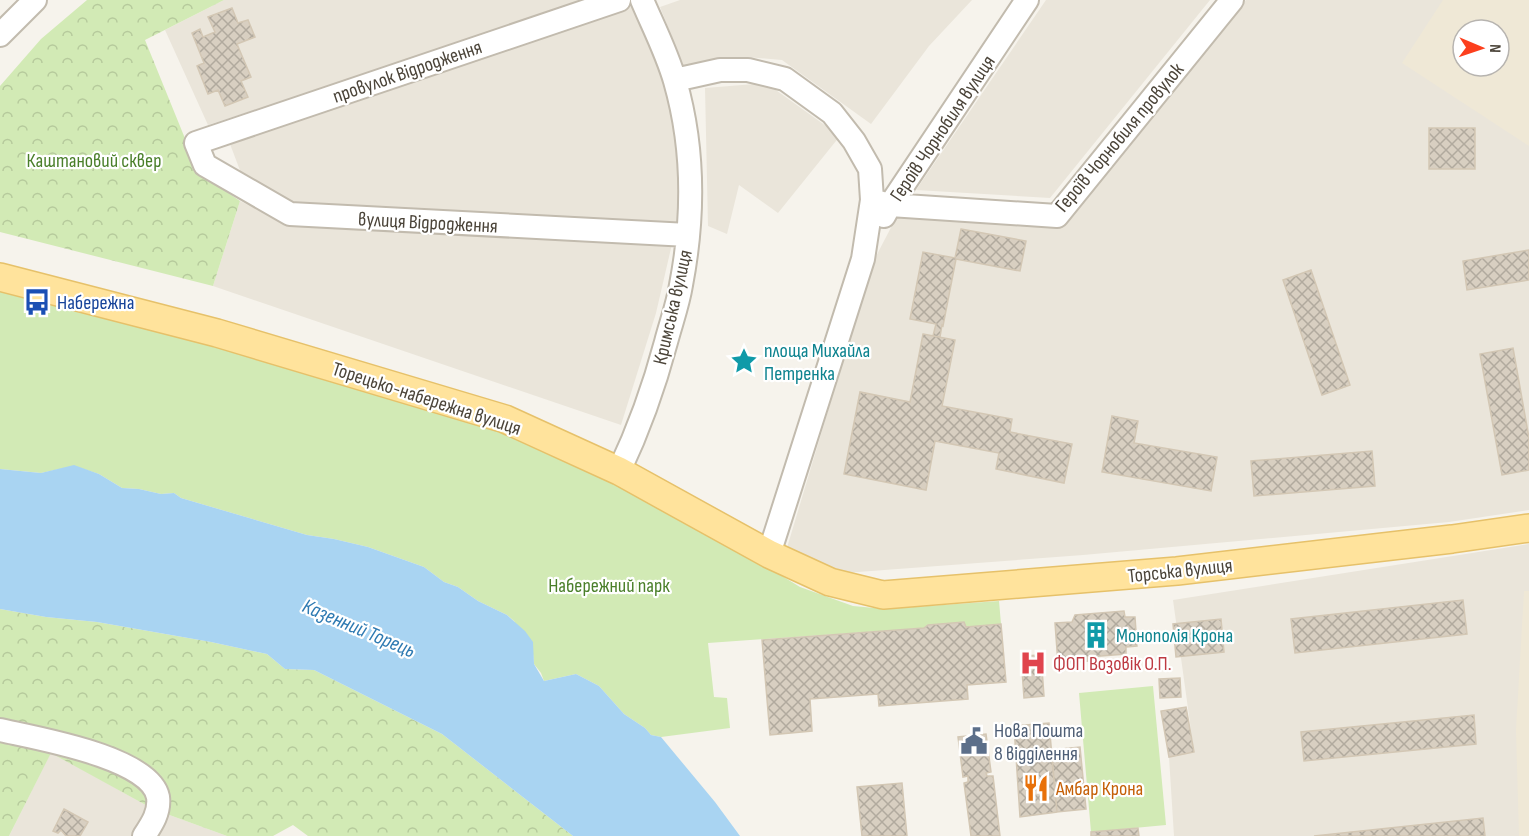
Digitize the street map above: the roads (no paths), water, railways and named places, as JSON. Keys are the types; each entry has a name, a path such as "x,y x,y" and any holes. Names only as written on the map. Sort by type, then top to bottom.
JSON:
{"main road":[{"name":"Торецько-набережна вулиця","path":"0,277 217,333 505,419 619,471 769,554 830,582"},
{"name":"Торська вулиця","path":"830,582 883,595 1177,571 1529,528"}],"street":[{"path":"0,35 35,0"},
{"name":"провулок Відродження","path":"196,142 619,0"},
{"name":"Кримська вулиця","path":"619,471 638,432 655,382 681,286 691,206 686,133 675,80 642,0"},
{"name":"Героїв Чорнобиля вулиця","path":"881,202 1028,0"},
{"name":"Героїв Чорнобиля провулок","path":"881,202 1057,216 1232,0"},
{"path":"675,80 720,70 748,70 785,79 832,113 854,141 870,169 881,202 769,554"},
{"name":"вулиця Відродження","path":"196,142 205,165 290,214 688,235"},
{"path":"0,730 73,746 127,766 144,775 153,786 158,798 156,817 144,836"}],"water":[{"name":"Казенний Торець","path":"74,465 99,474 122,488 161,494 174,493 181,498 307,535 368,547 424,567 444,582 458,587 478,601 507,615 525,631 533,642 534,664 544,681 576,674 599,686 624,714 645,728 651,735 661,737 740,836 573,836 442,734 314,670 285,669 267,654 211,642 97,622 46,617 0,609 0,469 41,473"}],"place":[{"name":"Набережна","path":"37,302"},
{"name":"площа Михайла Петренка","path":"744,361"},
{"name":"Монополія Крона","path":"1096,635"},
{"name":"ФОП Возовік О.П.","path":"1033,663"},
{"name":"Нова Пошта 8 відділення","path":"974,741"},
{"name":"Амбар Крона","path":"1036,788"}],"park label":[{"name":"Каштановий сквер","path":"94,160"},
{"name":"Набережний парк","path":"609,585"}]}
